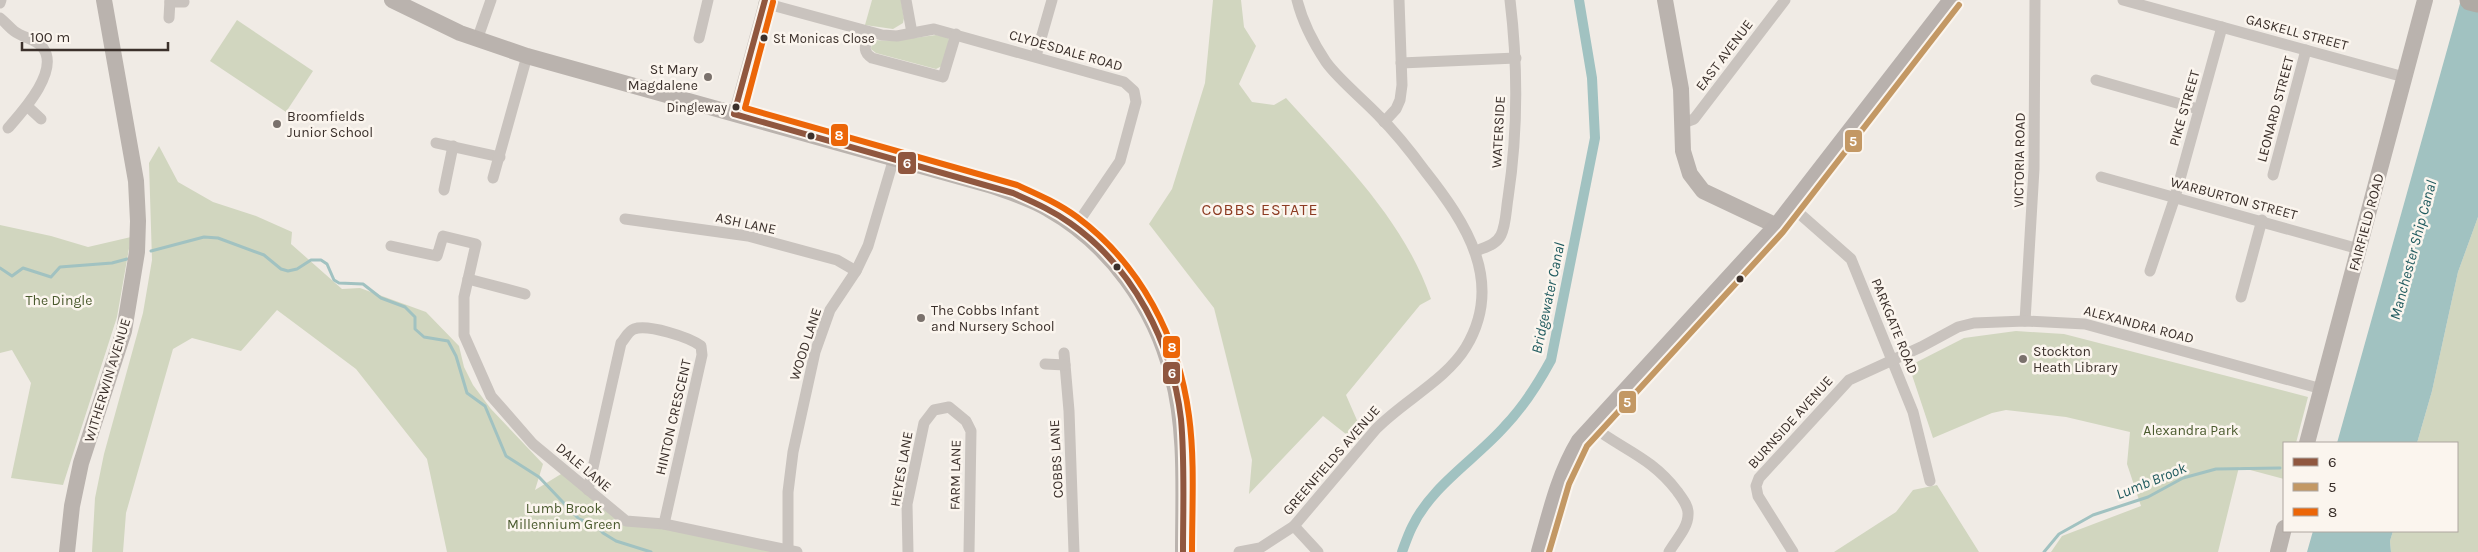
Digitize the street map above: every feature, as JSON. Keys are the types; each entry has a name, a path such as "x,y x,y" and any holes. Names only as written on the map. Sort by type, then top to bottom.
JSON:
{"highway":[{"path":"2470,0 2478,2"}],"main road":[{"path":"1540,552 1564,471 1580,441 1776,226 1952,0"}],"street":[{"name":"WITHERWIN AVENUE","path":"68,552 72,506 81,463 124,331 137,252 136,181 104,0"},
{"path":"392,0 422,16 477,40 527,56 1013,193 1047,208 1075,226 1108,257 1133,288 1150,316 1170,368 1182,440 1184,552"},
{"path":"477,40 492,0"},
{"path":"699,38 708,0"},
{"path":"906,0 912,33"},
{"path":"1036,56 1052,0"},
{"name":"GREENFIELDS AVENUE","path":"1238,552 1260,548 1294,526 1376,429 1391,414 1452,366 1466,347 1476,324 1482,302 1481,279 1476,251 1448,201 1384,122 1326,62 1297,0"},
{"path":"1384,122 1396,109 1400,100 1399,0"},
{"name":"WATERSIDE","path":"1476,251 1496,243 1502,234 1511,181 1516,116 1516,58 1510,0"},
{"path":"1664,0 1676,54 1686,164 1696,183 1717,199 1759,216 1776,226"},
{"name":"EAST AVENUE","path":"1683,124 1694,119 1785,0"},
{"name":"VICTORIA ROAD","path":"2026,321 2034,169 2035,0"},
{"name":"FAIRFIELD ROAD","path":"2307,442 2425,0"},
{"path":"169,18 170,1 184,2"},
{"path":"734,114 765,1"},
{"name":"CLYDESDALE ROAD","path":"765,1 870,33 897,36 934,29 1124,82 1134,91 1136,102 1120,161 1075,226"},
{"name":"GASKELL STREET","path":"2130,1 2404,77"},
{"path":"0,18 13,31 43,47 47,55 42,81 27,106 8,130"},
{"name":"PIKE STREET","path":"2150,271 2174,197 2222,27"},
{"path":"870,33 864,50 867,55 943,77 956,34"},
{"name":"LEONARD STREET","path":"2273,175 2306,50"},
{"path":"493,178 527,56"},
{"path":"1401,62 1516,58"},
{"path":"2096,80 2198,109"},
{"path":"27,106 41,119"},
{"path":"436,143 500,157"},
{"path":"444,190 453,146"},
{"name":"WOOD LANE","path":"792,551 788,492 793,452 809,374 830,310 856,271 868,246 894,158"},
{"name":"WARBURTON STREET","path":"2101,177 2359,248"},
{"name":"PARKGATE ROAD","path":"1792,207 1851,259 1914,412 1930,481"},
{"name":"ASH LANE","path":"625,219 748,236 837,260 856,271"},
{"path":"2241,297 2262,220"},
{"name":"DALE LANE","path":"391,246 437,256 443,236 476,244 462,311 463,328 471,354 488,391 505,414 533,444 626,520 664,524 792,551"},
{"path":"468,279 525,294"},
{"name":"ALEXANDRA ROAD","path":"1891,359 1921,347 1958,328 1974,323 2026,321 2093,325 2322,389"},
{"name":"HINTON CRESCENT","path":"588,490 621,343 631,330 641,327 690,338 701,346 702,355 664,524"},
{"name":"COBBS LANE","path":"1044,364 1064,359 1070,420 1074,552"},
{"name":"BURNSIDE AVENUE","path":"1794,552 1758,496 1756,486 1759,478 1849,380 1891,359"},
{"name":"HEYES LANE","path":"908,552 907,504 924,423 934,410 949,406"},
{"name":"FARM LANE","path":"949,406 966,421 970,431 969,552"},
{"path":"1592,426 1653,465 1665,476 1688,508 1688,520 1669,552"},
{"path":"1294,526 1318,552"},
{"path":"2278,552 2283,532"}],"green space":[{"path":"872,0 901,0 903,23 893,29 865,25"},
{"path":"1213,0 1241,0 1244,27 1256,46 1239,84 1252,102 1274,105 1286,98 1328,144 1388,217 1405,243 1431,299 1420,305 1346,395 1363,434 1356,442 1323,416 1249,494 1252,460 1214,308 1149,224 1172,189 1205,83"},
{"path":"237,20 313,71 286,112 210,61"},
{"path":"936,35 948,37 949,40 942,66 936,69 876,53 871,49 872,40 892,41"},
{"name":"Lumb Brook Millennium Green","path":"159,146 178,182 213,202 256,216 292,232 291,244 342,289 360,288 426,312 459,346 464,367 473,385 491,409 543,464 535,490 566,471 626,521 784,552 447,552 427,459 356,369 277,310 241,351 192,338 173,349 126,513 123,552 92,552 95,498 104,454 143,313 152,260 149,163"},
{"path":"2478,217 2478,552 2391,552 2390,541 2393,532 2458,532 2458,442 2417,442 2432,391 2458,272"},
{"name":"The Dingle","path":"0,225 51,236 88,247 131,237 117,317 63,485 11,478 31,383 12,350 0,353"},
{"name":"Alexandra Park","path":"2016,331 2064,334 2308,397 2296,442 2283,442 2283,479 2239,467 2218,552 2051,552 2062,536 2141,506 2127,464 2130,432 2066,417 2006,410 1992,413 1933,438 1909,366 1964,338"},
{"path":"1937,485 1979,552 1834,552 1896,512 1913,490"}],"water":[{"name":"Manchester Ship Canal","path":"2461,0 2478,0 2478,217 2458,272 2432,391 2417,442 2337,442"},
{"path":"2313,532 2393,532 2390,541 2391,552 2307,552"}],"waterway":[{"name":"Bridgewater Canal","path":"1402,552 1412,527 1431,498 1512,418 1541,378 1551,360 1595,138 1592,78 1579,0"},
{"name":"Lumb Brook","path":"151,251 204,237 218,238 264,255 281,269 288,271 297,269 311,260 321,260 327,264 334,280 339,283 363,284 381,298 405,307 415,317 415,329 424,337 448,341 456,356 467,393 485,406 506,456 539,477 579,519 597,526 603,533 616,541 651,552"},
{"path":"0,268 12,276 23,268 51,277 60,267 112,263 127,259"},
{"name":"Lumb Brook","path":"2044,552 2059,534 2093,515 2148,497 2183,478 2216,469 2280,468"}],"transit line":[{"name":"6","path":"734,114 765,0"},
{"name":"8","path":"773,2 745,108 1017,185 1040,195 1070,212 1099,236 1120,257 1153,305 1166,331 1184,387 1192,450 1192,552"},
{"name":"5","path":"1549,552 1569,484 1587,446 1783,232 1959,5"},
{"name":"6","path":"734,114 1013,193 1056,214 1092,241 1113,262 1146,309 1159,335 1169,362 1181,419 1183,552"}],"place":[{"name":"St Monicas Close","path":"764,38"},
{"name":"St Mary Magdalene","path":"708,77"},
{"name":"Dingleway","path":"736,107"},
{"name":"Broomfields Junior School","path":"277,124"},
{"name":"The Cobbs Infant and Nursery School","path":"921,318"},
{"name":"Stockton Heath Library","path":"2023,359"}],"district":[{"name":"COBBS ESTATE","path":"1260,209"}]}
